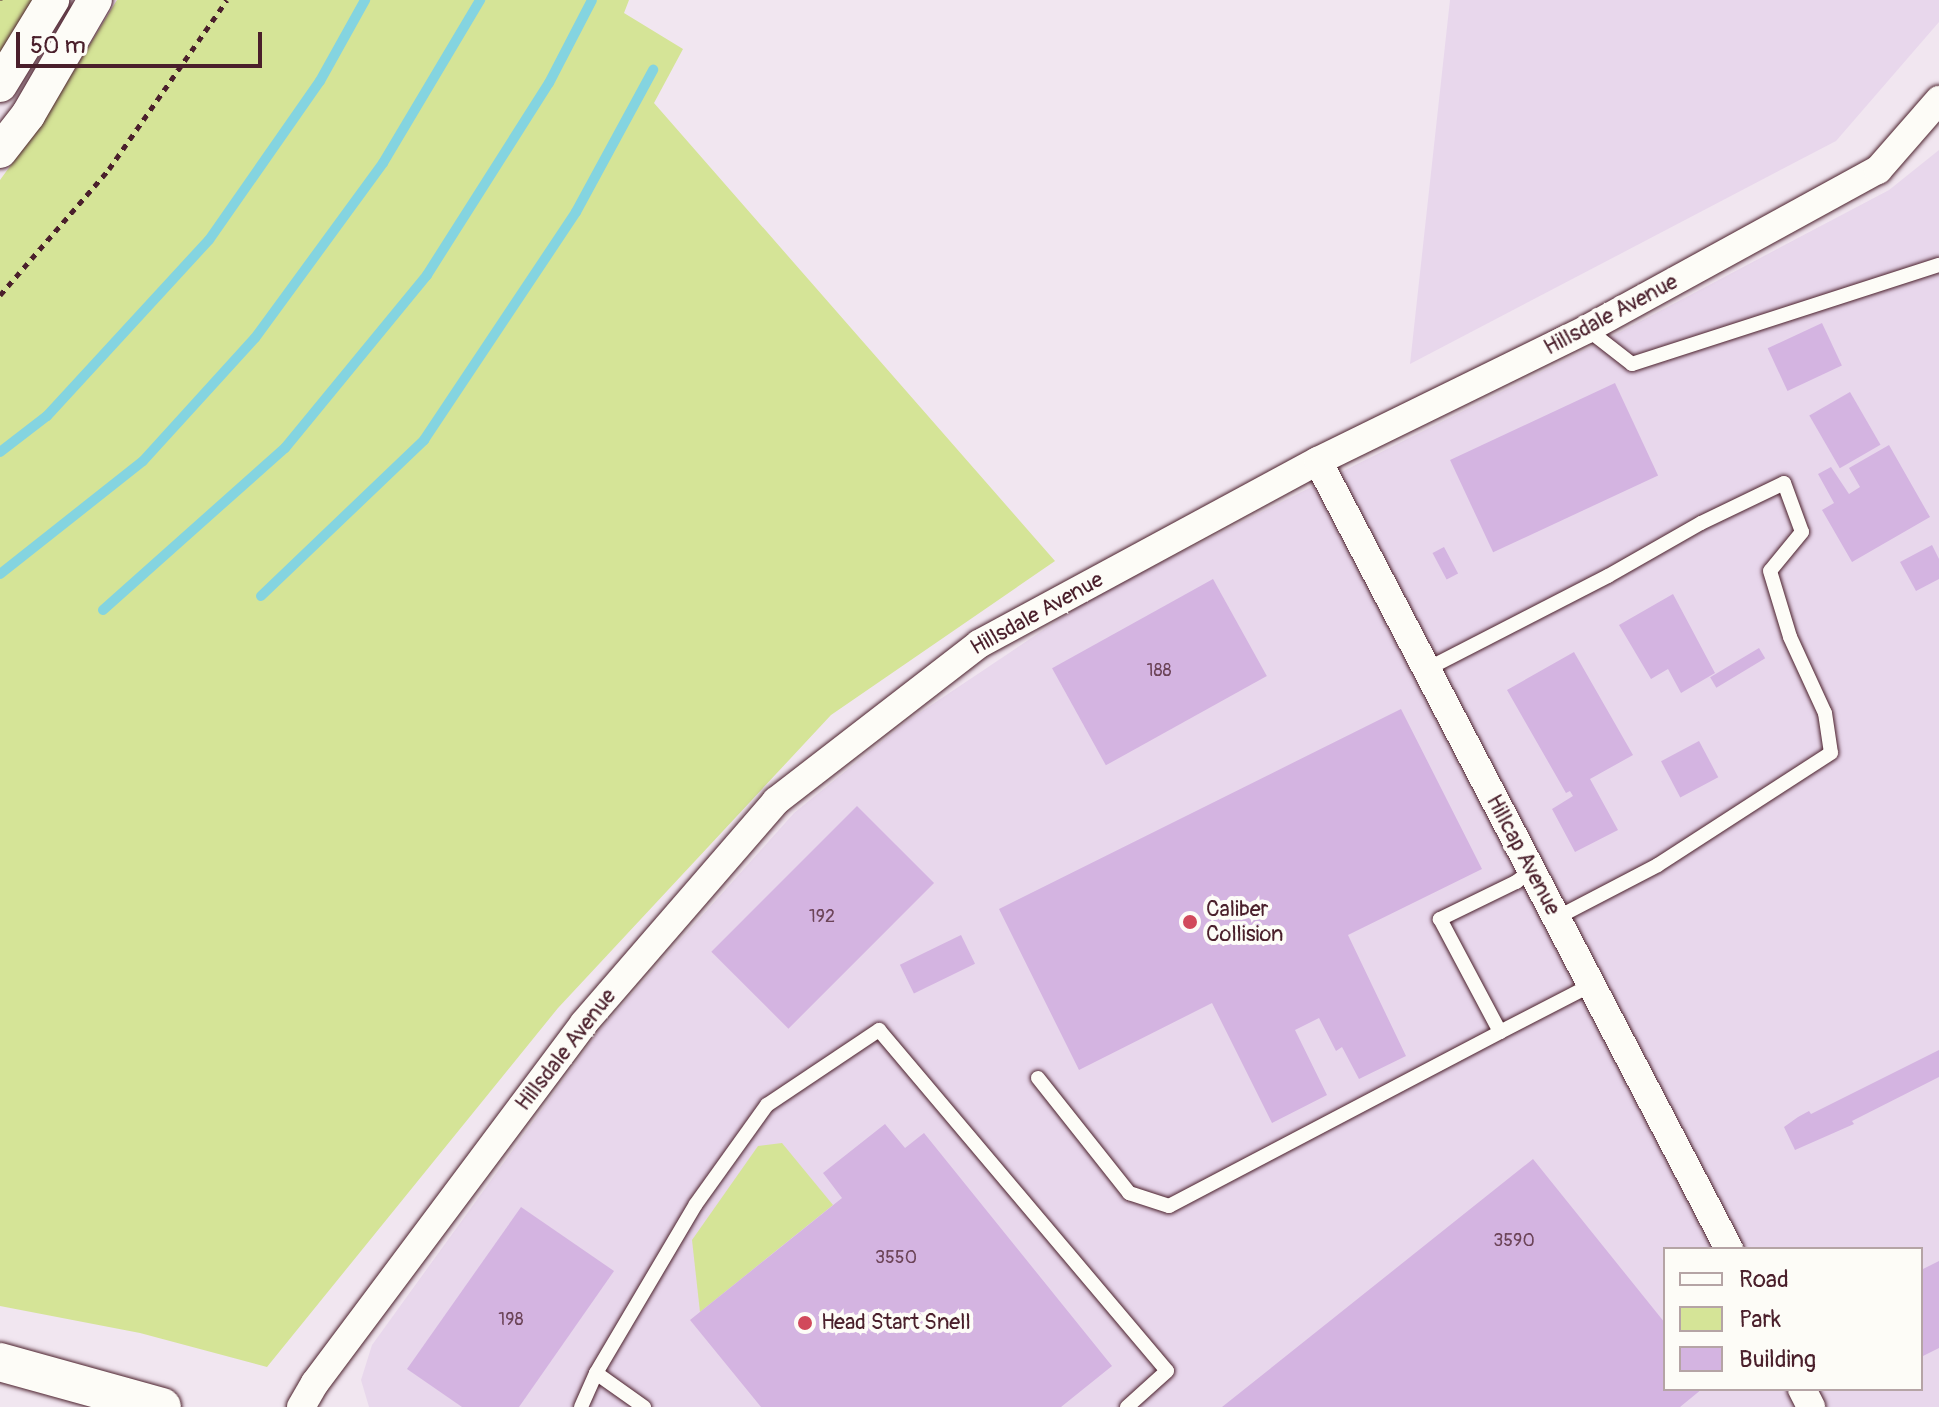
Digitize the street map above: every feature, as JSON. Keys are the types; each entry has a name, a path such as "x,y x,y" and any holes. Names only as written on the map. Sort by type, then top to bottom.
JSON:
{"main road":[{"path":"0,1362 162,1407"}],"street":[{"path":"0,85 52,0"},
{"path":"0,151 28,115 95,0"},
{"name":"Hillsdale Avenue","path":"301,1407 315,1383 584,1023 776,801 979,644 1318,461 1587,329 1878,170 1939,100"},
{"name":"Hillcap Avenue","path":"1318,461 1728,1247"}],"lane":[{"path":"1587,329 1632,364 1939,265"},
{"path":"1427,669 1608,576 1701,523 1784,483 1802,532 1770,571 1790,637 1825,713 1831,753 1658,865 1556,918"},
{"path":"1500,1032 1440,919 1516,882 1532,870"},
{"path":"1038,1078 1129,1193 1169,1206 1591,985"},
{"path":"581,1407 596,1373 696,1204 767,1105 879,1030 1167,1371 1127,1407"},
{"path":"596,1373 644,1407"}],"path":[{"path":"0,295 109,169 227,0"}],"shaded area":[{"path":"1450,0 1939,0 1939,22 1836,141 1410,364"},
{"path":"1939,150 1939,1407 369,1407 361,1380 372,1345 598,1032 794,813 906,722 1094,596 1603,341 1889,190"}],"green space":[{"path":"0,0 50,0 0,85"},
{"path":"117,0 629,0 624,13 683,49 654,103 1055,561 831,715 558,1008 267,1367 140,1333 0,1306 0,180 43,121"},
{"path":"782,1143 833,1205 700,1312 692,1240 758,1146"}],"building":[{"path":"1822,323 1842,366 1787,391 1768,348"},
{"path":"1615,383 1658,475 1493,552 1450,460"},
{"path":"1850,392 1880,445 1840,468 1809,416"},
{"path":"1889,445 1930,517 1852,562 1822,510 1834,503 1818,474 1831,467 1849,494 1860,487 1849,468"},
{"path":"1932,545 1939,559 1939,579 1916,591 1900,562"},
{"path":"1444,547 1458,573 1447,580 1433,553"},
{"path":"1213,579 1267,676 1106,765 1052,668"},
{"path":"1673,594 1715,673 1681,693 1668,669 1651,679 1619,625"},
{"path":"1759,648 1765,658 1716,688 1710,677"},
{"path":"1574,652 1633,755 1590,779 1618,830 1575,852 1552,809 1573,796 1570,791 1566,793 1507,690"},
{"name":"Caliber Collision","path":"1401,709 1482,869 1348,935 1406,1056 1359,1079 1342,1047 1336,1051 1319,1018 1295,1030 1327,1095 1272,1123 1212,1003 1079,1070 999,909"},
{"path":"1699,741 1718,777 1680,797 1661,761"},
{"path":"857,806 934,883 788,1029 711,952"},
{"path":"961,935 975,964 914,994 900,965"},
{"path":"1939,1050 1939,1077 1852,1121 1854,1124 1795,1150 1784,1127 1798,1117 1809,1111 1811,1114"},
{"path":"885,1124 905,1148 924,1133 1112,1366 1061,1407 761,1407 690,1320 842,1198 823,1173"},
{"path":"1533,1159 1663,1321 1663,1391 1700,1391 1680,1407 1222,1407"},
{"path":"521,1207 614,1271 519,1407 462,1407 407,1369"},
{"path":"1939,1261 1939,1348 1923,1356 1923,1269"}],"waterway":[{"path":"0,452 47,416 209,240 320,81 365,0"},
{"path":"0,574 143,461 255,338 383,163 480,0"},
{"path":"103,610 285,448 427,275 549,83 592,0"},
{"path":"261,596 424,440 576,212 653,70"}],"place":[{"name":"Caliber Collision","path":"1190,922"},
{"name":"Head Start Snell","path":"805,1323"}]}
